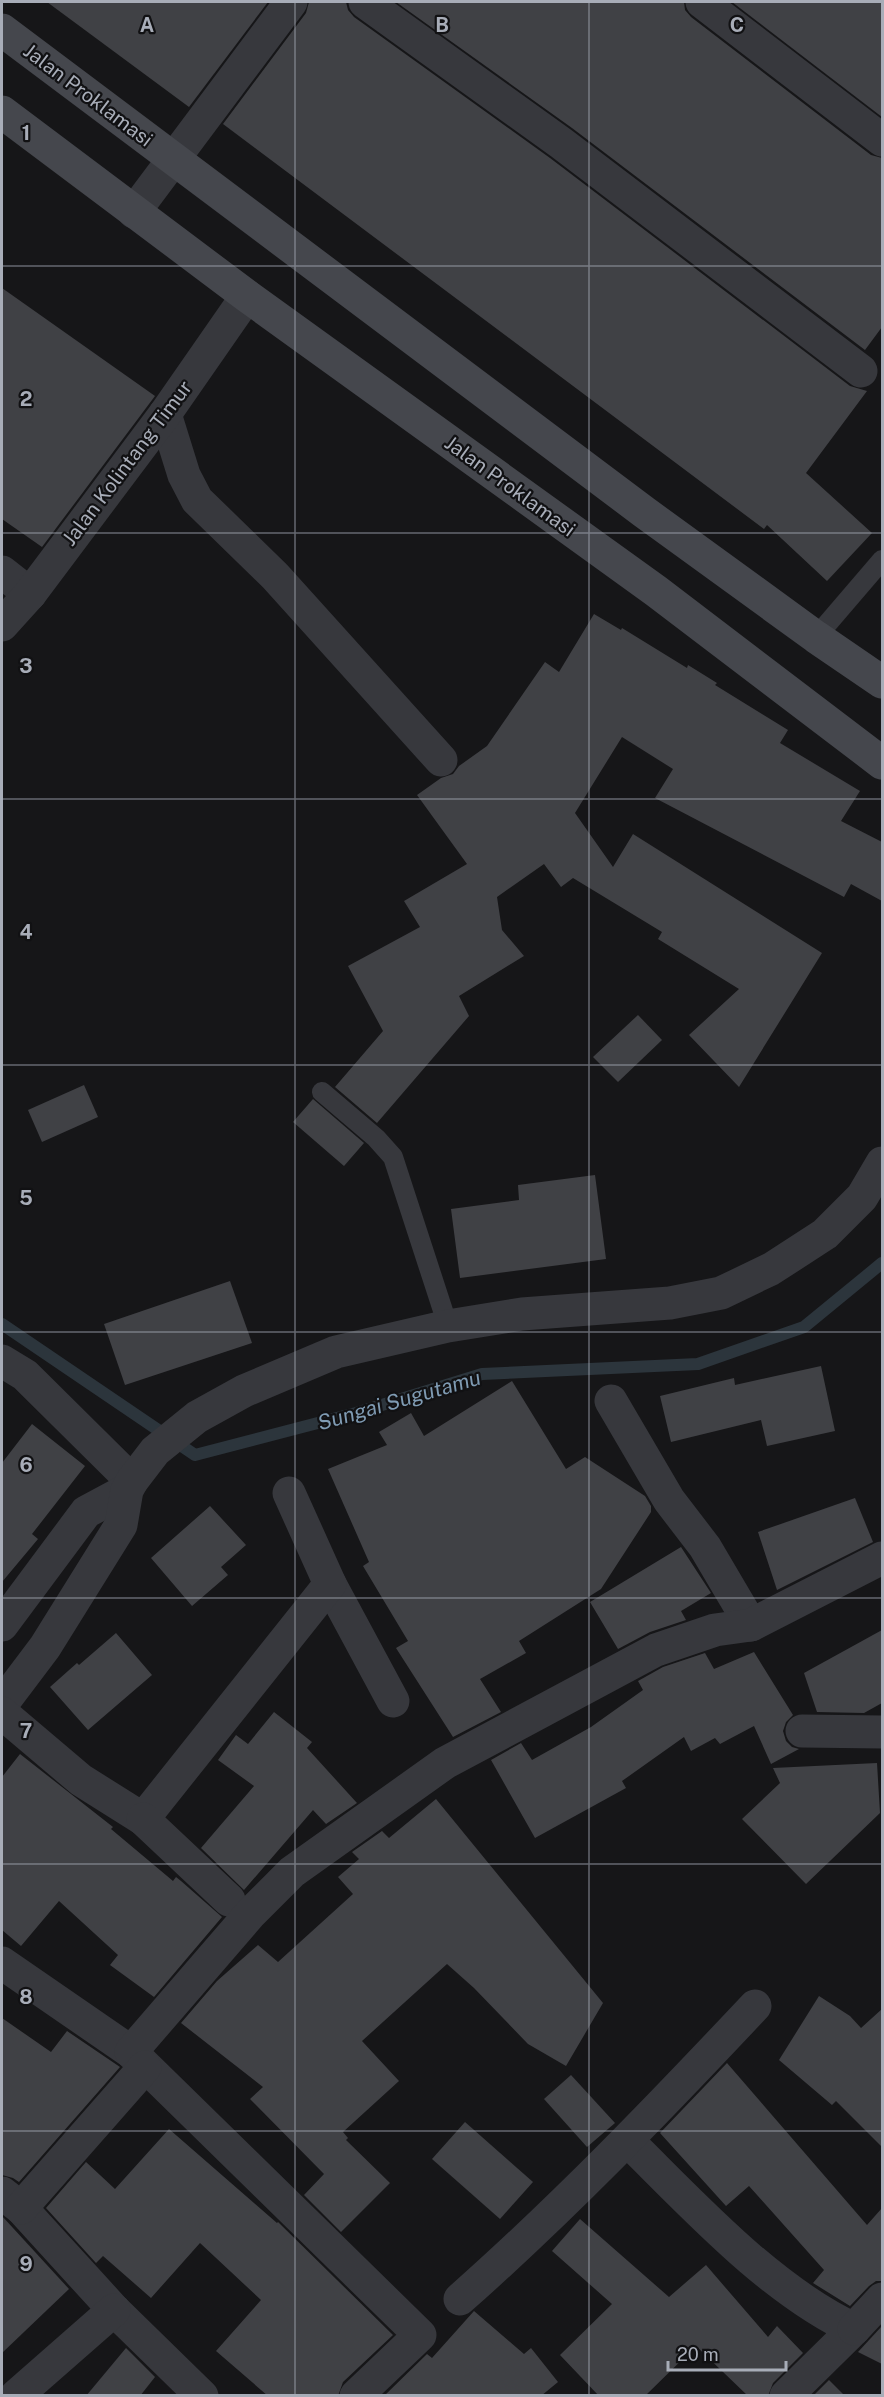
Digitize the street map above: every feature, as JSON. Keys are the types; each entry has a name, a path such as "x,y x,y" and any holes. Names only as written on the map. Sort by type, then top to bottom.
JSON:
{"street":[{"path":"135,212 291,2"},
{"path":"365,2 561,142 861,371"},
{"path":"702,2 882,140"},
{"name":"Jalan Proklamasi","path":"2,30 635,505 816,638 882,682"},
{"name":"Jalan Proklamasi","path":"2,112 247,296 656,591 882,764"},
{"name":"Jalan Kolintang Timur","path":"2,625 30,594 165,414 247,296"},
{"path":"165,414 184,475 197,500 274,576 441,760"},
{"path":"2,572 30,594"},
{"path":"4,1617 86,1512 130,1485 155,1451 197,1417 244,1391 336,1352 448,1326 522,1314 670,1303 721,1293 771,1269 825,1234 862,1197 882,1163"},
{"path":"2,1362 26,1375 130,1485"},
{"path":"611,1401 669,1500 705,1547 751,1625"},
{"path":"2,1704 45,1647 121,1525 130,1485"},
{"path":"289,1492 330,1584 393,1701"},
{"path":"202,2396 114,2310 11,2200 138,2060 251,1913 292,1872 445,1763 656,1650 715,1630 751,1625 882,1558"},
{"path":"143,1819 330,1584"},
{"path":"2,1713 81,1780 143,1819 229,1900"},
{"path":"802,1731 882,1732"},
{"path":"2,1963 138,2060 420,2335 356,2396"},
{"path":"460,2299 501,2263 628,2140 755,2006"},
{"path":"628,2140 729,2240 820,2311 854,2329"},
{"path":"786,2396 882,2299"},
{"path":"16,2396 114,2310"}],"lane":[{"path":"816,638 881,566"},
{"path":"322,1092 376,1138 393,1157 448,1326"}],"building":[{"path":"47,2 268,2 189,107"},
{"path":"309,2 346,2 348,10 354,17 550,158 850,386 867,391 806,473 872,533 827,581 767,525 764,529 223,124 306,13"},
{"path":"396,2 684,2 685,10 691,17 871,155 882,158 882,327 865,350 572,128"},
{"path":"732,2 882,2 882,117"},
{"path":"2,288 155,396 42,547 2,519"},
{"path":"594,614 621,630 622,628 687,668 688,665 717,683 715,685 788,730 780,743 860,791 841,821 882,842 882,901 851,884 844,897 655,798 673,769 622,737 575,813 613,867 633,834 822,953 739,1087 689,1035 739,989 658,939 662,932 573,878 561,887 544,864 497,897 502,930 524,956 459,996 469,1016 377,1123 335,1087 383,1031 348,966 420,927 404,901 467,864 417,795 441,778 453,774 459,766 487,746 545,662 559,672"},
{"path":"638,1015 662,1040 618,1082 593,1057"},
{"path":"84,1085 98,1117 42,1142 28,1110"},
{"path":"313,1099 364,1143 344,1166 293,1122"},
{"path":"595,1175 606,1259 460,1278 451,1209 519,1200 518,1185"},
{"path":"230,1281 252,1343 125,1385 104,1324"},
{"path":"821,1366 835,1431 767,1446 761,1420 671,1442 660,1396 734,1378 735,1385"},
{"path":"512,1381 566,1469 585,1457 645,1496 651,1506 651,1512 601,1589 519,1641 526,1653 480,1679 501,1712 453,1737 396,1648 408,1641 363,1566 369,1562 328,1469 387,1445 379,1432 411,1413 424,1436"},
{"path":"32,1424 85,1466 32,1534 38,1539 2,1582 2,1463"},
{"path":"855,1498 873,1542 777,1590 758,1532"},
{"path":"210,1506 246,1545 221,1567 228,1575 192,1606 151,1558"},
{"path":"681,1547 711,1593 681,1611 686,1620 650,1632 618,1649 590,1602"},
{"path":"882,1630 882,1703 864,1713 817,1712 804,1673"},
{"path":"116,1633 152,1675 88,1730 50,1687"},
{"path":"754,1652 793,1715 786,1722 783,1731 786,1741 792,1747 799,1749 771,1764 754,1726 720,1744 715,1738 691,1751 684,1737 622,1781 626,1788 535,1838 491,1760 521,1743 532,1760 591,1727 643,1690 638,1681 663,1667 705,1653 714,1669"},
{"path":"274,1712 312,1742 307,1748 357,1803 326,1824 313,1810 244,1890 201,1848 254,1786 218,1760 236,1735 248,1744"},
{"path":"20,1754 113,1827 111,1829 173,1881 176,1877 222,1917 154,1997 110,1965 118,1955 59,1901 21,1946 2,1930 2,1777"},
{"path":"877,1763 880,1813 806,1884 742,1819 780,1783 773,1768"},
{"path":"436,1799 603,2003 566,2066 528,2044 474,1988 447,1964 362,2041 399,2081 343,2132 348,2138 346,2140 390,2183 341,2232 304,2195 324,2174 250,2099 263,2087 181,2023 217,1981 258,1945 278,1962 353,1894 338,1877 359,1859 352,1852 382,1831 389,1838"},
{"path":"819,1996 850,2016 861,2028 882,2009 882,2147 836,2101 832,2105 779,2060"},
{"path":"2,2018 51,2052 67,2031 120,2067 19,2182 2,2175"},
{"path":"727,2063 867,2225 882,2208 882,2281 876,2281 869,2286 850,2306 813,2283 824,2270 749,2186 726,2206 660,2133"},
{"path":"571,2075 615,2123 587,2147 544,2099"},
{"path":"465,2122 533,2182 500,2219 432,2159"},
{"path":"169,2129 278,2222 393,2335 343,2382 338,2396 268,2396 216,2351 261,2300 200,2243 151,2298 103,2256 96,2263 46,2208 86,2162 115,2189"},
{"path":"2,2216 69,2289 2,2353"},
{"path":"580,2219 669,2297 706,2265 768,2337 777,2326 803,2353 773,2383 768,2396 748,2396 696,2346 645,2396 599,2396 560,2355 612,2304 552,2251"},
{"path":"474,2311 524,2354 531,2348 558,2382 541,2396 384,2396 427,2354 432,2358"},
{"path":"882,2326 882,2364 858,2352"},
{"path":"126,2348 155,2377 140,2396 86,2396"},
{"path":"829,2380 845,2396 813,2396"}],"waterway":[{"name":"Sungai Sugutamu","path":"2,1324 195,1455 356,1413 482,1374 698,1364 804,1327 882,1263"}]}
